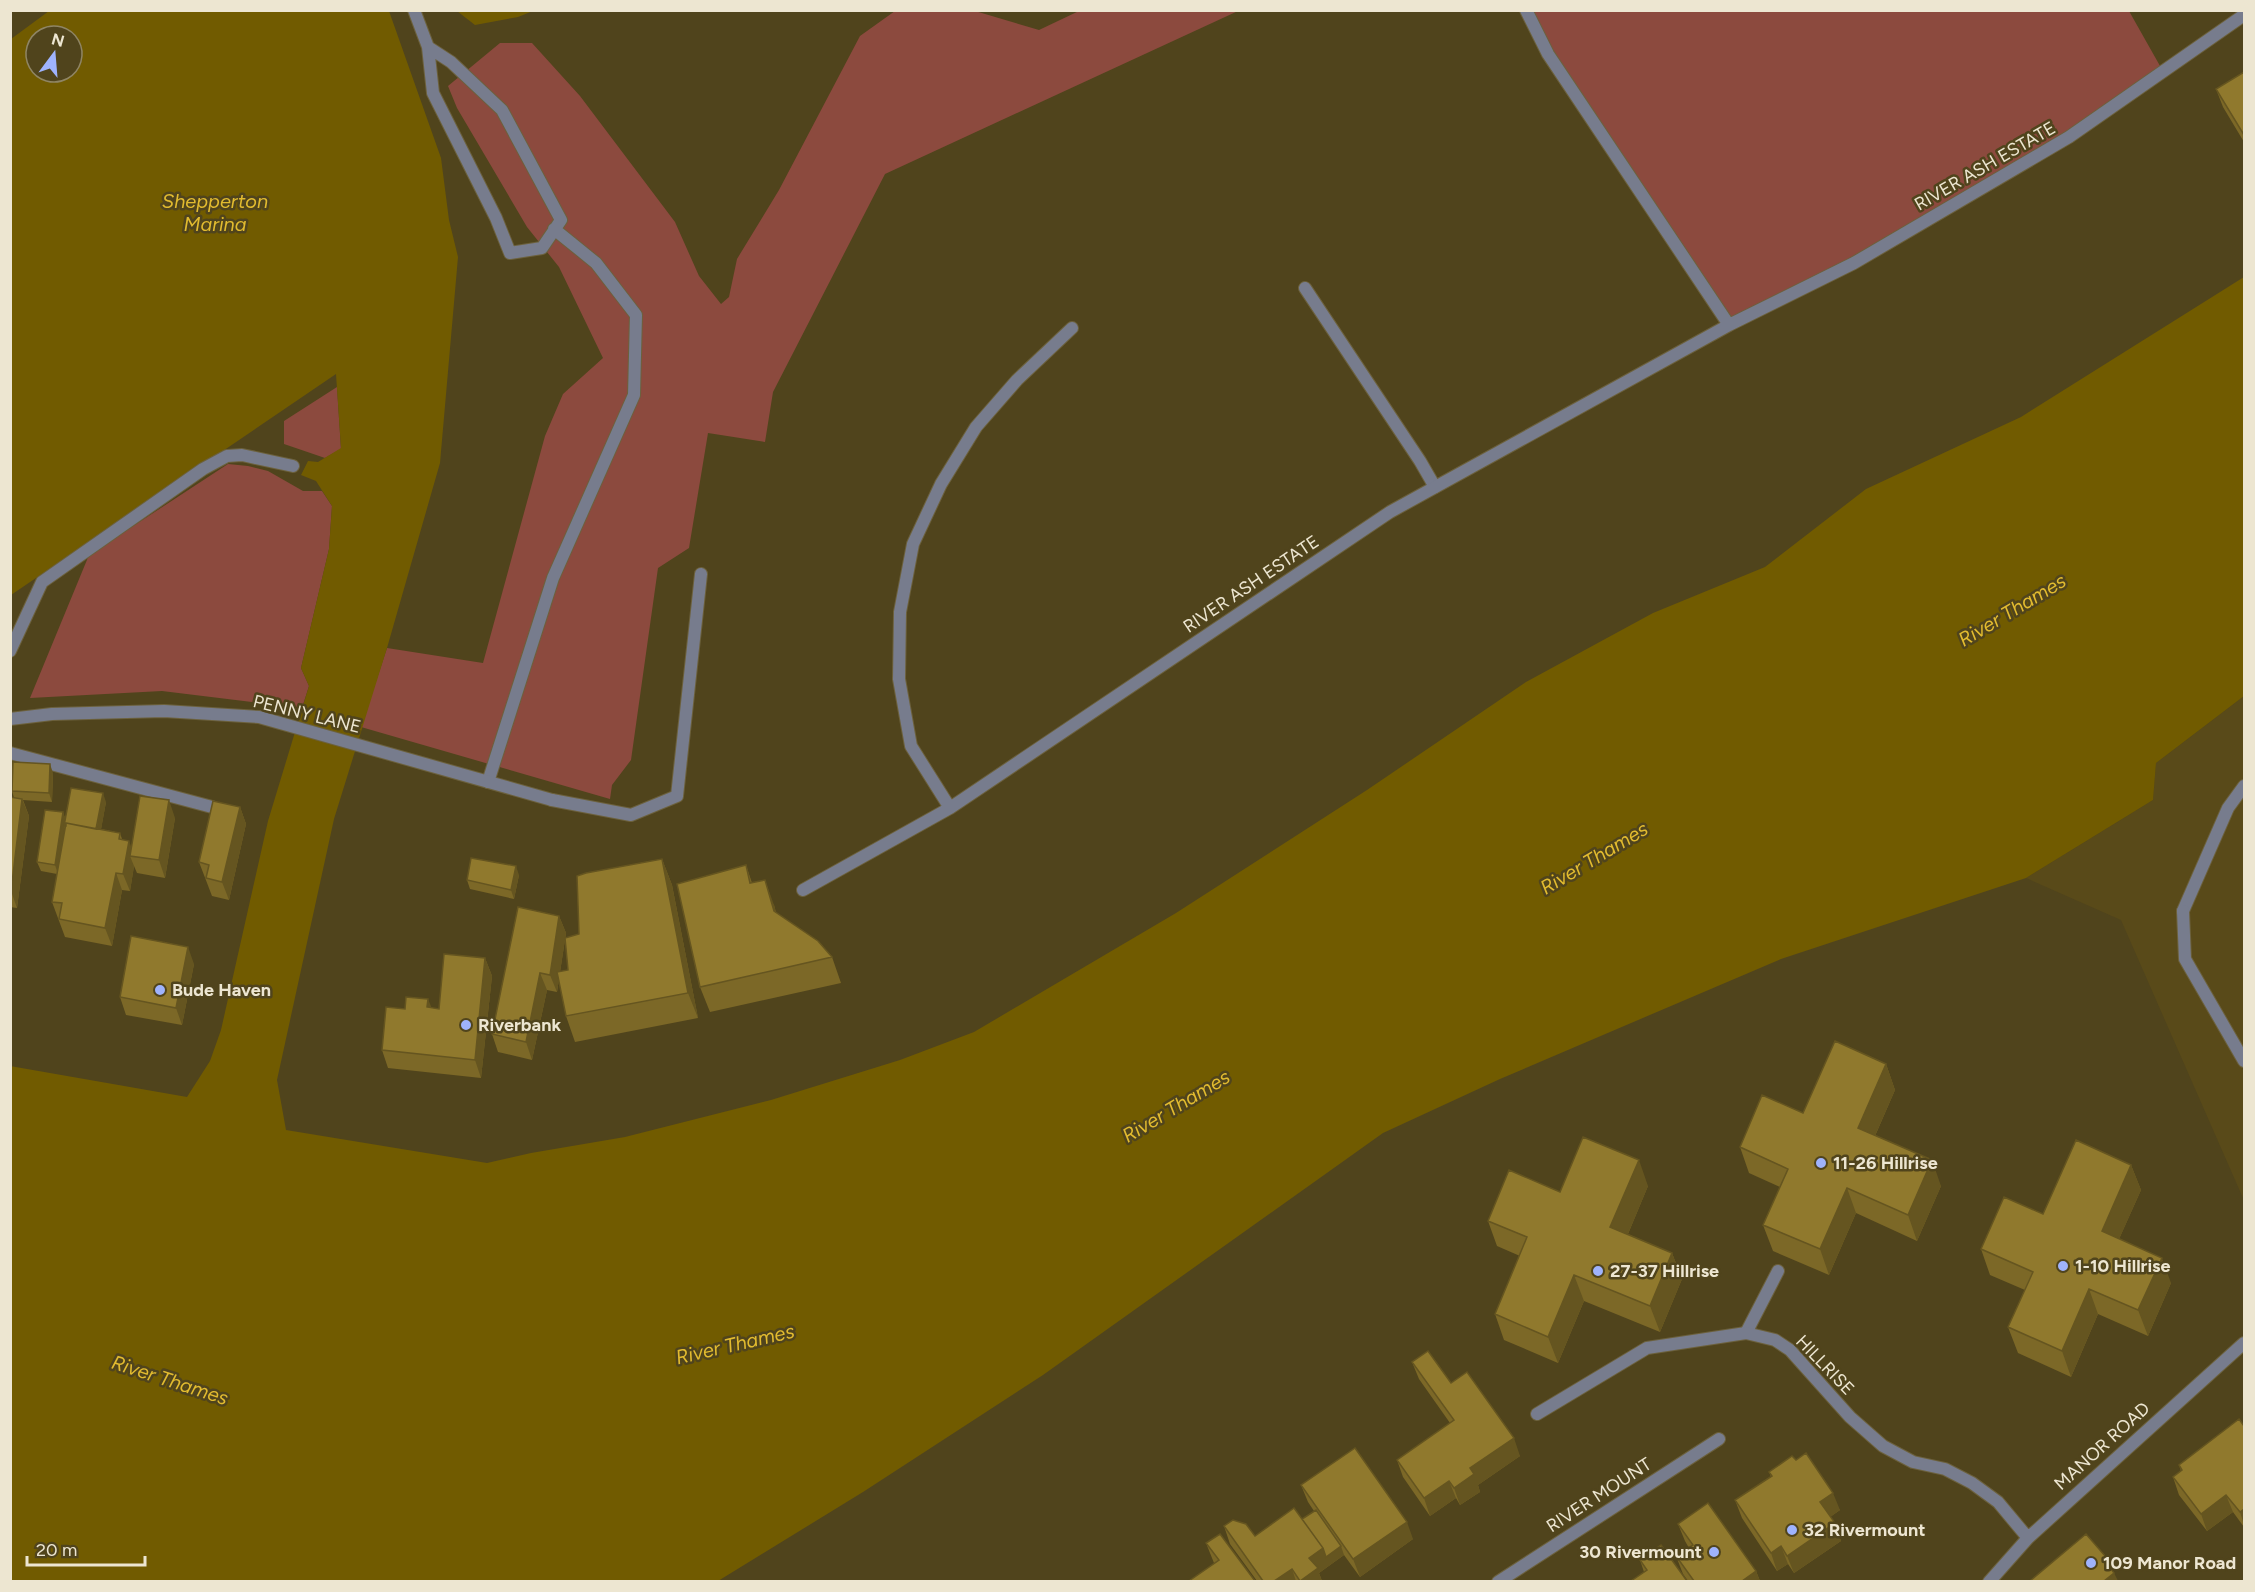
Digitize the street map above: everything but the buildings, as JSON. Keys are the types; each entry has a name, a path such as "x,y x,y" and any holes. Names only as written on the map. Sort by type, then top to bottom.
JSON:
{"street":[{"path":"414,10 428,47 433,93 496,218 510,253 542,248 561,220 502,110 451,62 428,47"},
{"path":"1526,10 1548,54 1729,324"},
{"name":"RIVER ASH ESTATE","path":"803,890 950,808 1390,512 1729,324 1854,263 2069,137 2244,15"},
{"path":"488,782 553,578 634,395 636,315 596,263 554,229"},
{"path":"1305,288 1435,487"},
{"path":"950,808 911,746 899,679 900,612 913,544 941,484 976,427 1017,380 1072,328"},
{"path":"10,651 42,582 203,469 227,456 242,455 293,466"},
{"name":"PENNY LANE","path":"10,718 52,714 164,711 259,717 552,800 631,815 677,796 701,574"},
{"path":"10,753 212,807"},
{"path":"2244,786 2228,808 2183,911 2185,959 2244,1061"},
{"path":"1746,1333 1778,1271"},
{"name":"HILLRISE","path":"1538,1414 1647,1348 1746,1333 1775,1340 1790,1350 1850,1417 1883,1446 1913,1462 1946,1469 1972,1483 1998,1502 2028,1538"},
{"name":"MANOR ROAD","path":"1989,1581 2028,1538 2244,1343"},
{"name":"RIVER MOUNT","path":"1498,1581 1719,1439"}],"shaded area":[{"path":"895,11 975,11 1039,30 1079,11 1238,11 885,174 773,392 765,442 708,433 689,548 658,568 631,760 612,785 610,799 361,727 387,648 483,663 545,436 563,394 603,358 559,267 527,227 457,108 448,86 500,43 532,43 580,96 675,222 699,276 721,304 729,297 737,259 779,190 860,36"},
{"path":"1526,11 2129,11 2164,73 1854,263 1729,325"},
{"path":"337,387 341,449 325,458 284,444 284,421"},
{"path":"228,464 268,471 303,491 322,491 332,506 329,549 301,668 309,686 302,708 162,691 30,698 89,555"},
{"path":"2244,696 2243,1198 2121,920 2026,878 2153,800 2156,763"}],"water":[{"path":"49,11 389,11 441,158 449,220 458,257 440,463 387,648 334,819 277,1080 286,1130 487,1163 625,1137 771,1100 900,1060 974,1032 1176,913 1367,790 1526,682 1653,613 1765,567 1866,489 2021,417 2244,277 2244,696 2156,763 2153,800 2026,878 1781,959 1500,1079 1383,1133 1043,1375 863,1492 718,1581 11,1581 10,1066 187,1097 210,1061 221,1030 268,821 309,686 301,668 329,549 332,506 316,481 301,475 308,461 318,462 341,448 336,374 11,595 11,39 24,29 24,84 84,84 84,24 31,24"},
{"path":"457,11 533,11 518,17 475,25"}],"place":[{"name":"Bude Haven","path":"160,990"},
{"name":"Riverbank","path":"466,1025"},
{"name":"11-26 Hillrise","path":"1821,1163"},
{"name":"1-10 Hillrise","path":"2063,1266"},
{"name":"27-37 Hillrise","path":"1598,1271"},
{"name":"32 Rivermount","path":"1792,1530"},
{"name":"30 Rivermount","path":"1714,1552"},
{"name":"109 Manor Road","path":"2091,1563"}],"water label":[{"name":"Shepperton Marina","path":"215,212"},
{"name":"River Thames","path":"2012,610"},
{"name":"River Thames","path":"1594,858"},
{"name":"River Thames","path":"1176,1106"},
{"name":"River Thames","path":"735,1344"},
{"name":"River Thames","path":"170,1380"}]}
